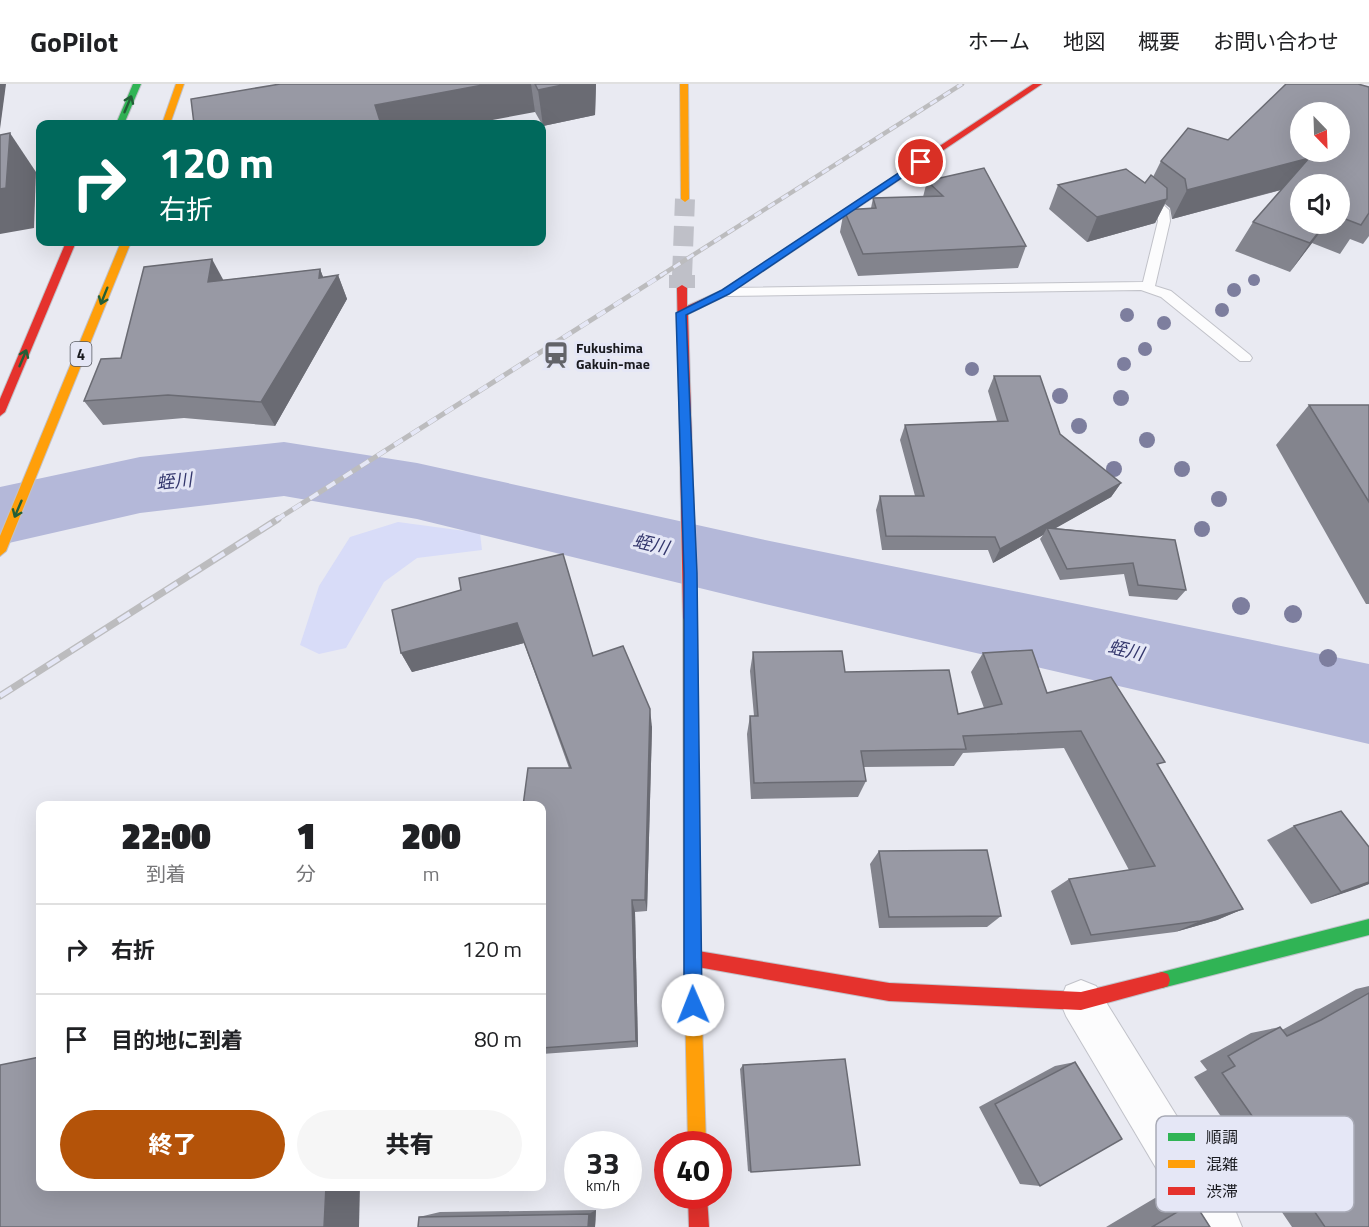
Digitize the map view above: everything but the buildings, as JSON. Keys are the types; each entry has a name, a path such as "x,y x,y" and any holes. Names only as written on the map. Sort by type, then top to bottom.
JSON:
{"main road":[{"path":"122,120 137,84"},
{"path":"167,120 180,84"},
{"path":"684,84 685,199"},
{"path":"681,313 726,292 1038,84"},
{"path":"0,412 69,246"},
{"name":"4","path":"0,551 124,246"},
{"path":"682,288 689,507 692,958 697,1131"},
{"path":"692,958 889,992 1081,1001 1369,927"},
{"path":"699,1209 699,1227"}],"street":[{"path":"1081,1001 1156,1125"},
{"path":"1209,1212 1218,1227"}],"lane":[{"path":"1142,193 1162,210 1164,222 1148,288"},
{"path":"726,292 1142,286 1166,294 1245,358"}],"shaded area":[{"path":"398,522 480,533 482,550 417,558 384,582 346,648 319,654 300,645 319,586 350,537"}],"waterway":[{"name":"蛭川","path":"0,516 140,485 284,469 417,491 765,572 1369,704"}],"tunnel":[{"path":"682,276 685,199"},
{"path":"682,276 682,288"}],"railway":[{"path":"660,276 962,84"},
{"path":"276,520 662,275"},
{"path":"0,696 278,519"}],"traffic: fast":[{"path":"122,120 137,84"},
{"path":"1162,980 1369,927"}],"traffic: slow":[{"path":"167,120 180,84"},
{"path":"684,84 685,199"},
{"path":"0,551 124,246"},
{"path":"690,618 692,958 697,1131"}],"traffic: jam":[{"path":"681,313 726,292 1038,84"},
{"path":"0,412 69,246"},
{"path":"682,288 690,618"},
{"path":"692,958 889,992 1081,1001 1162,980"},
{"path":"698,1209 699,1227"}],"place":[{"name":"Fukushima Gakuin-mae","path":"556,355"}],"route":[{"path":"693,1005 689,507 681,313 726,292 921,162"}]}
